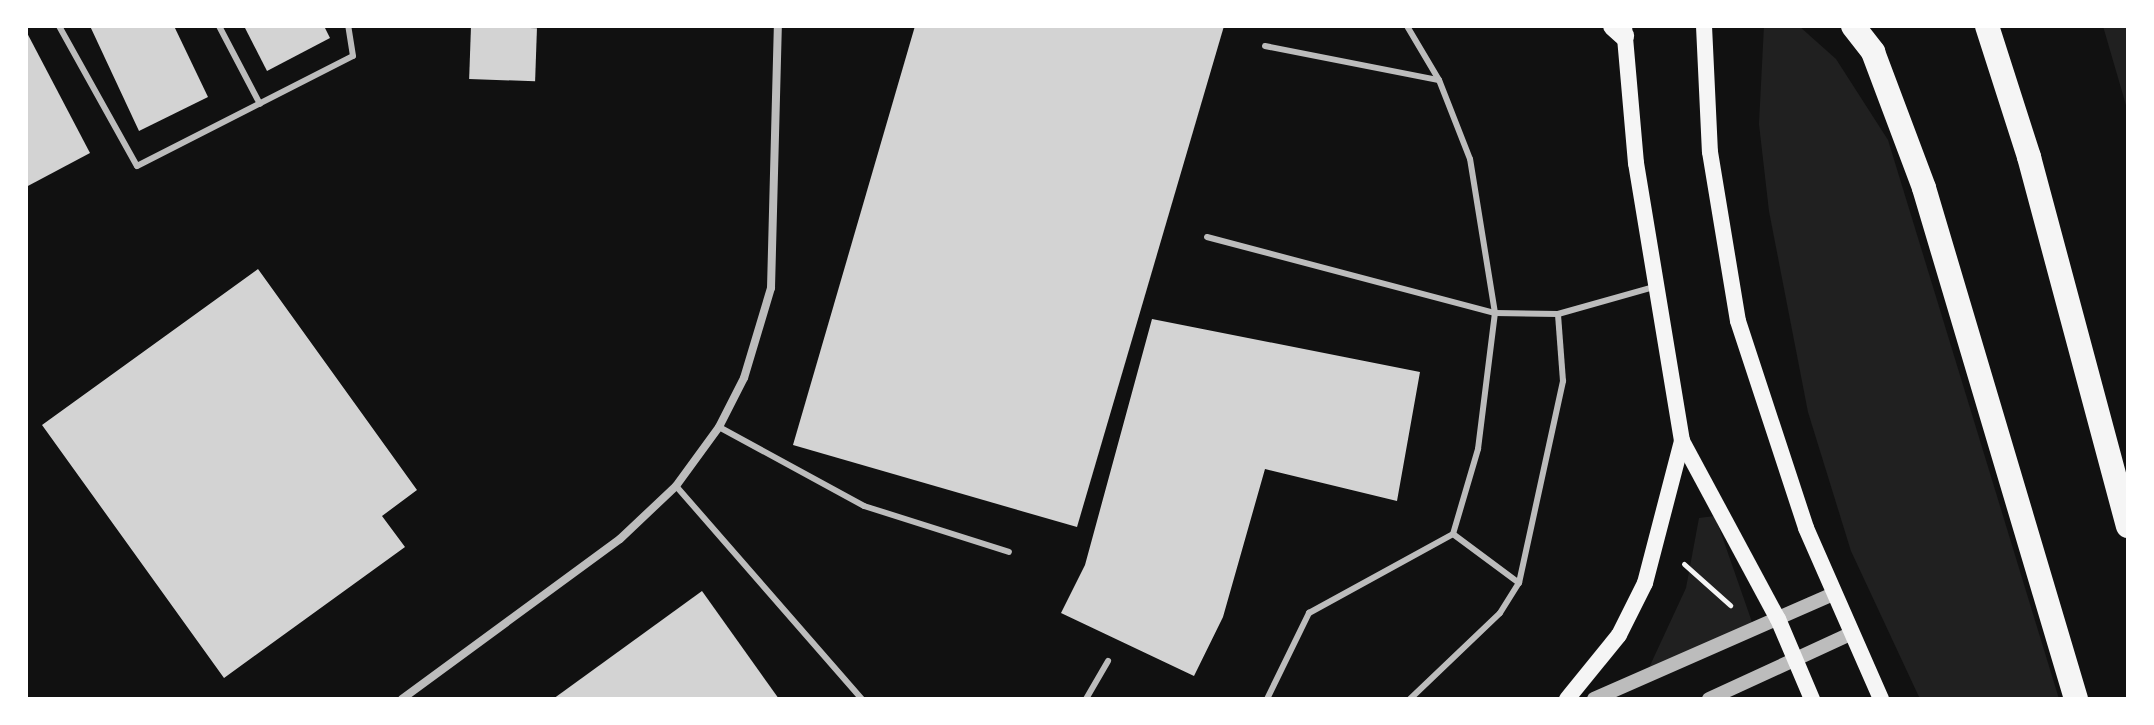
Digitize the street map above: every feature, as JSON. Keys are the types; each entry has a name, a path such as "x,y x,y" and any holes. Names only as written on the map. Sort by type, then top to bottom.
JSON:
{"highway":[{"path":"1853,26 1873,52 1924,188 2076,699"},
{"path":"1987,26 2029,157 2128,526"}],"main road":[{"path":"1704,26 1710,152 1738,321 1831,595 1881,699"},
{"path":"1620,29 1654,287 1682,441 1778,619 1812,699"},
{"path":"1567,699 1619,635 1645,583 1682,441"}],"street":[{"path":"402,699 620,539 676,486 719,427 744,378 771,288 778,26"},
{"path":"1594,699 1831,595"},
{"path":"1709,699 1850,634"}],"lane":[{"path":"59,26 137,166 353,56 348,26"},
{"path":"219,26 260,104"},
{"path":"1267,699 1309,613 1453,534 1478,449 1495,313 1470,159 1439,80 1407,26"},
{"path":"1265,46 1439,80"},
{"path":"1207,237 1495,313 1558,314 1654,287"},
{"path":"1410,699 1500,613 1519,583 1563,381 1558,314"},
{"path":"719,427 864,506 1009,552"},
{"path":"676,486 862,699"},
{"path":"1453,534 1519,583"},
{"path":"1086,699 1108,661"}],"path":[{"path":"1673,557 1697,571 1735,612"}],"shaded area":[{"path":"1764,26 1799,26 1836,59 1888,140 2059,699 1920,699 1851,551 1808,412 1769,211 1759,124"},
{"path":"2103,26 2128,26 2128,112"},
{"path":"1715,516 1753,625 1641,685 1686,588 1699,518"}],"building":[{"path":"90,26 174,26 208,97 139,131"},
{"path":"244,26 324,26 330,38 267,71"},
{"path":"471,26 537,28 535,81 469,79"},
{"path":"915,26 1224,26 1077,527 793,445"},
{"path":"26,31 90,153 26,187"},
{"path":"258,269 417,490 382,516 405,547 224,678 42,425"},
{"path":"1152,319 1420,372 1397,501 1265,469 1223,617 1194,676 1061,613 1085,565"},
{"path":"702,591 779,699 553,699"}]}
